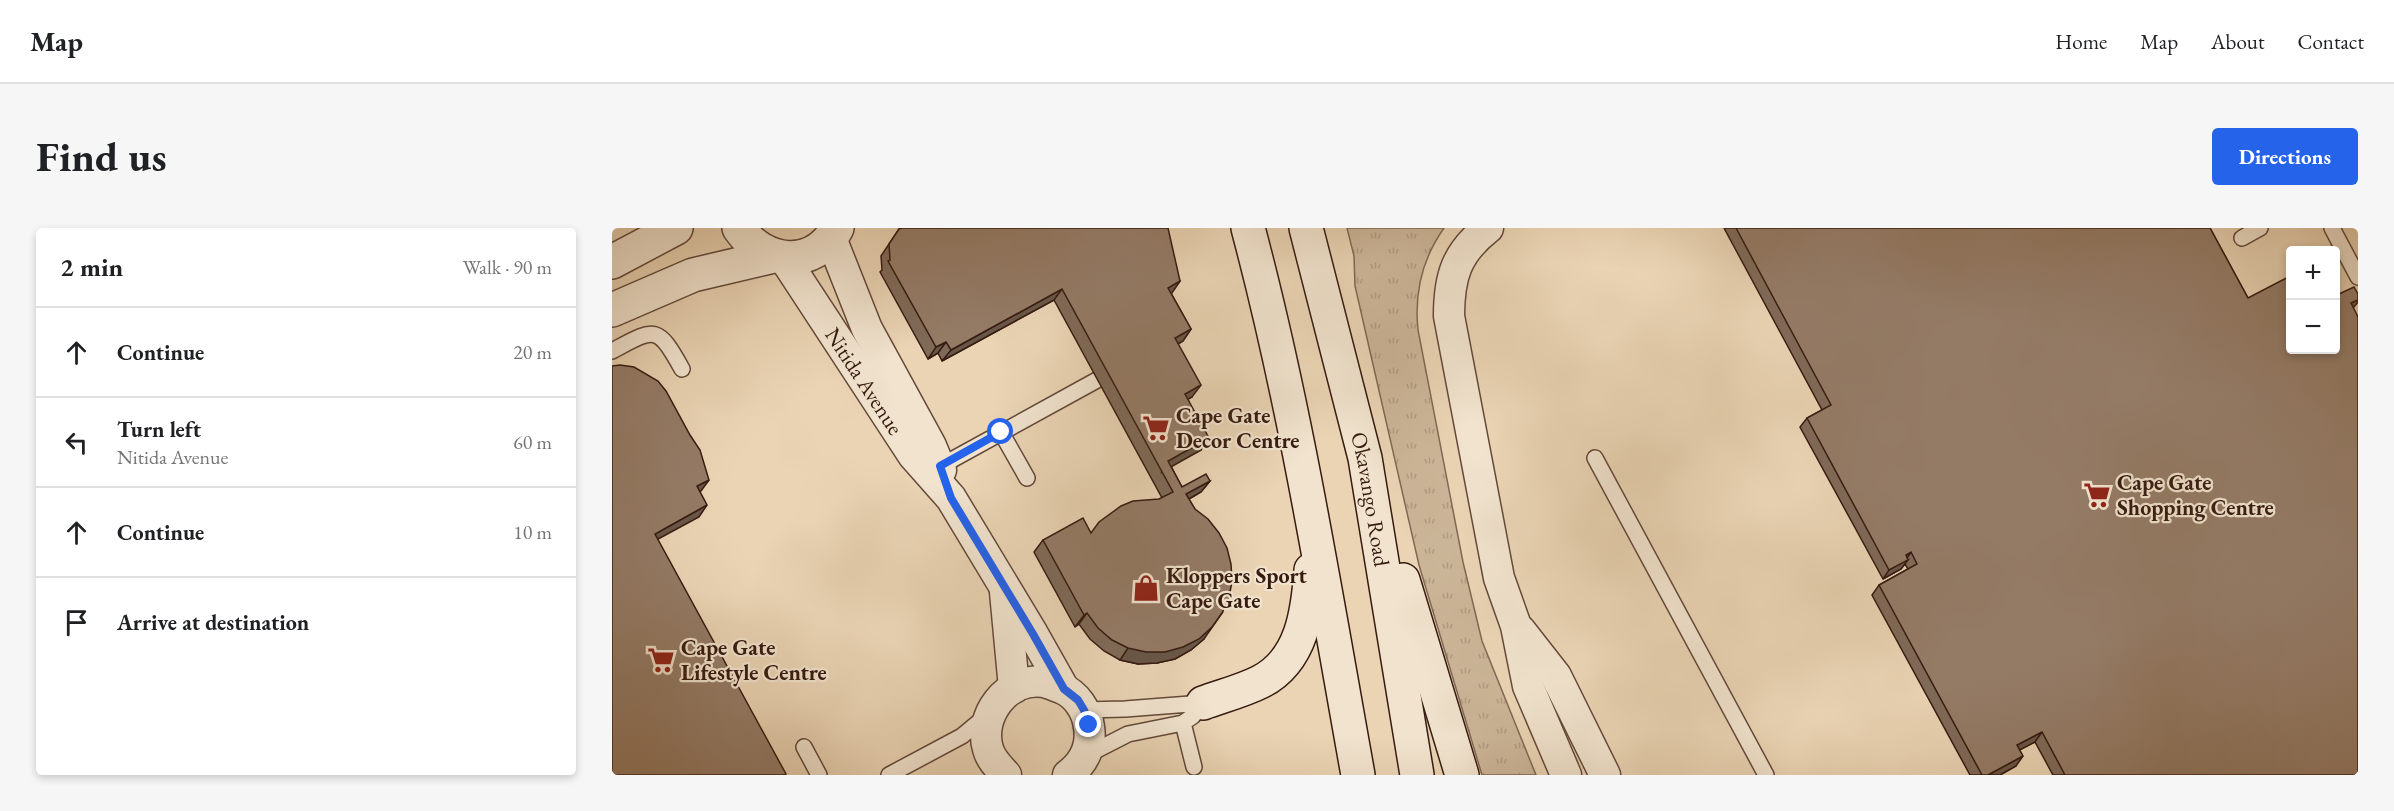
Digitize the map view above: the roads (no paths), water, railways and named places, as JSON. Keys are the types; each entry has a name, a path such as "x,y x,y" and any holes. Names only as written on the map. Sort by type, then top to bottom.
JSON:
{"main road":[{"path":"612,262 676,228"},
{"path":"740,228 749,241 760,250 779,257"},
{"path":"1248,228 1271,315 1311,514 1358,775"},
{"name":"Okavango Road","path":"1306,228 1365,458 1418,775"},
{"path":"612,310 693,274 779,257 810,254 836,231"},
{"path":"1365,458 1462,775"},
{"path":"1193,713 1262,681 1280,667 1295,646 1304,624 1309,595 1311,514"}],"street":[{"path":"1488,228 1470,242 1456,266 1449,290 1449,316 1499,578 1516,626 1528,686 1566,775"},
{"name":"Nitida Avenue","path":"836,231 867,329 934,469 1064,689 1078,700 1084,710"},
{"name":"Nitida Avenue","path":"779,257 907,446 934,469"},
{"name":"Nitida Avenue","path":"1005,589 1014,688"},
{"path":"1516,626 1556,676 1605,775"},
{"path":"1006,775 996,765 988,749 986,731 990,713 999,698 1028,682 1043,682 1064,689"},
{"path":"1077,766 1090,741 1089,725 1084,710"}],"lane":[{"path":"2242,238 2260,228"},
{"path":"2331,228 2358,277"},
{"path":"612,351 644,334 657,334 667,341 682,369"},
{"path":"934,469 1097,380"},
{"path":"1001,432 1027,478"},
{"path":"1596,458 1766,775"},
{"path":"1084,710 1193,713"},
{"path":"889,775 962,736 990,713"},
{"path":"1077,766 1128,734 1193,713"},
{"path":"1193,713 1194,767"},
{"path":"804,747 819,775"}],"place":[{"name":"Cape Gate Decor Centre","path":"1156,428"},
{"name":"Cape Gate Shopping Centre","path":"2097,495"},
{"name":"Kloppers Sport Cape Gate","path":"1146,588"},
{"name":"Cape Gate Lifestyle Centre","path":"661,660"}]}
